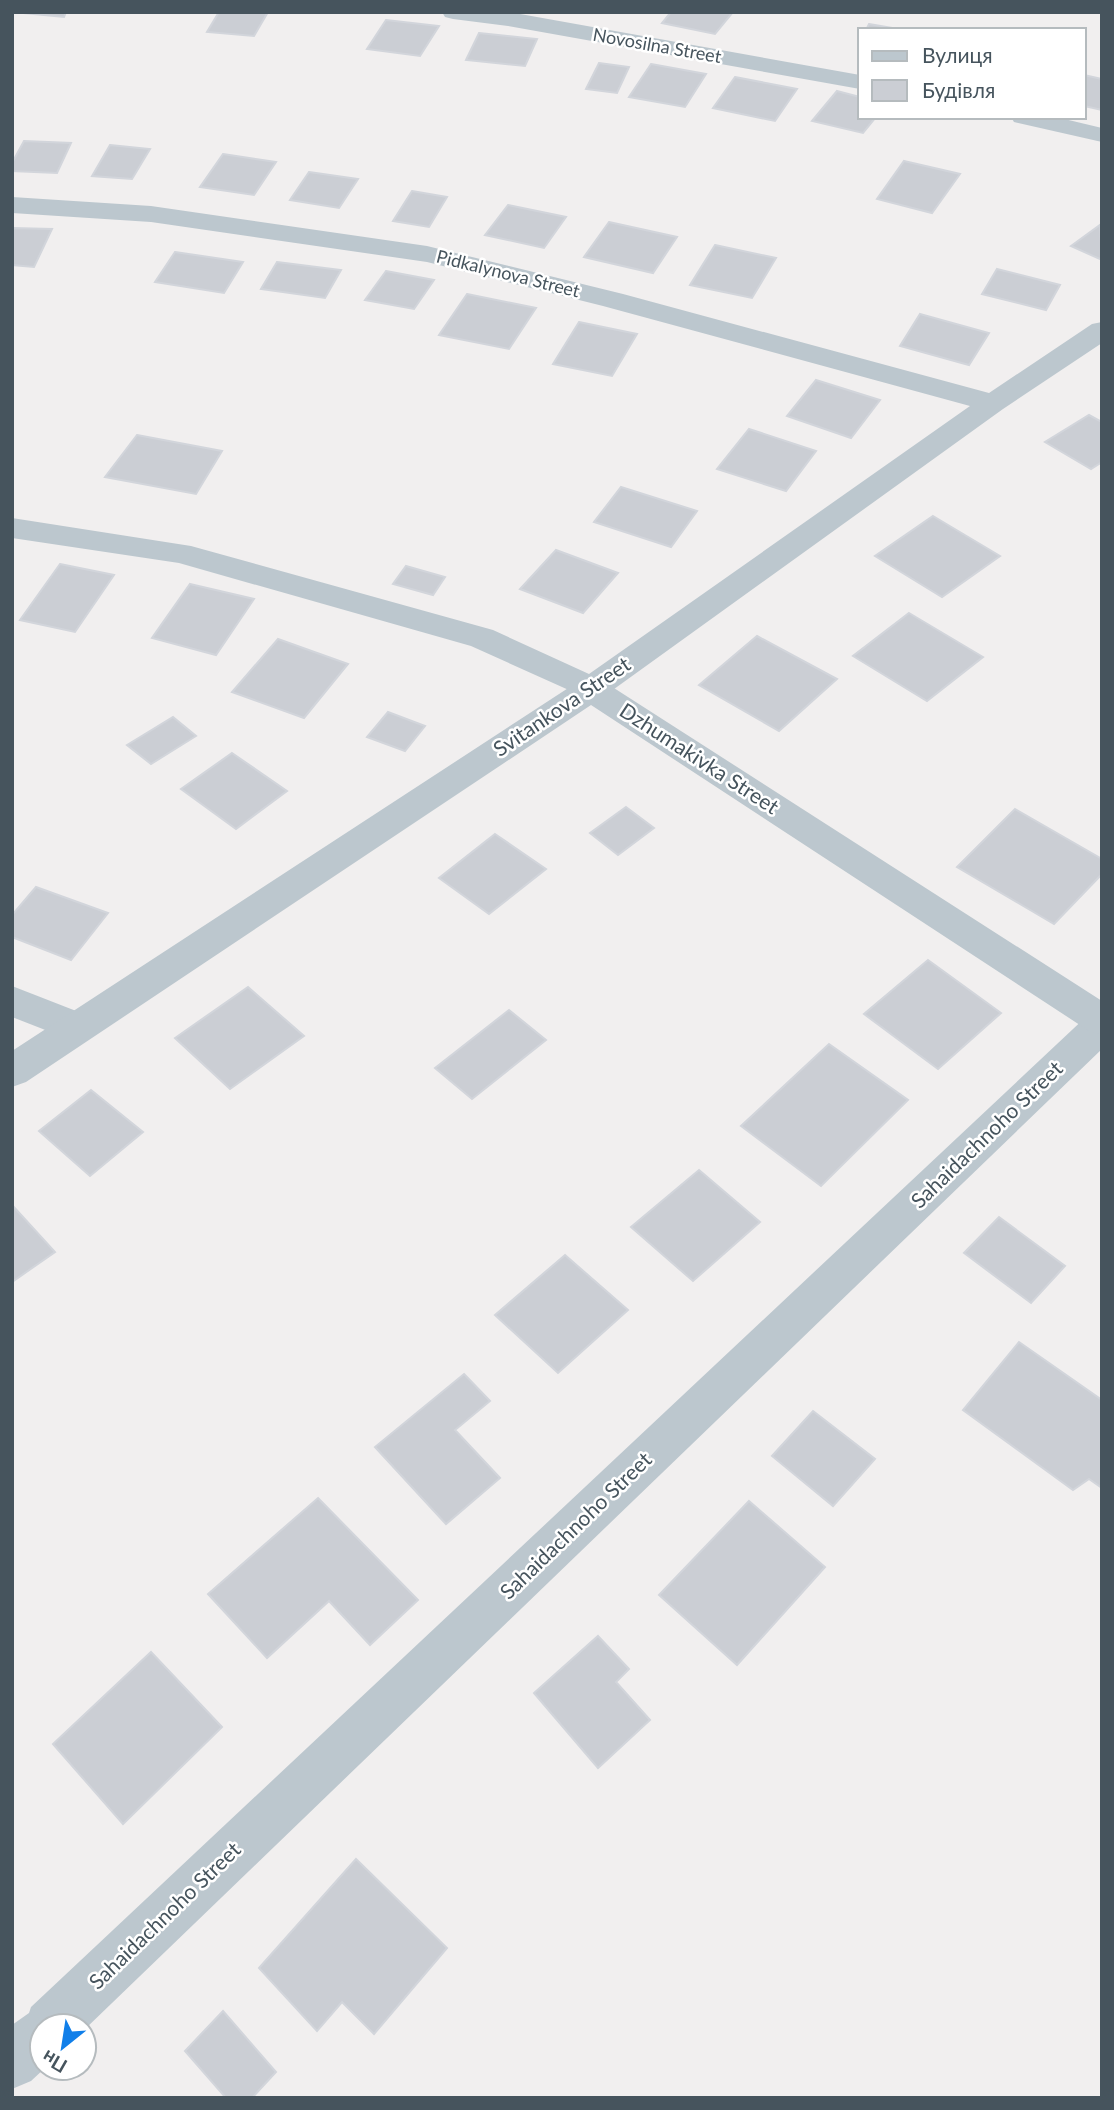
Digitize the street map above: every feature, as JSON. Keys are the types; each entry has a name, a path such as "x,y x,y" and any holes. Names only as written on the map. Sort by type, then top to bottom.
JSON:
{"street":[{"name":"Novosilna Street","path":"453,12 508,19 858,82"},
{"path":"1032,119 1102,135"},
{"name":"Pidkalynova Street","path":"12,205 151,214 426,254 613,300 992,403"},
{"name":"Svitankova Street","path":"12,1071 592,689 992,403 1102,330"},
{"name":"Dzhumakivka Street","path":"12,528 180,553 482,638 592,689 1102,1022"},
{"path":"12,1001 76,1027"},
{"name":"Sahaidachnoho Street","path":"65,2012 1102,1022"},
{"path":"12,2062 28,2047"}],"building":[{"path":"13,12 66,12 64,17"},
{"path":"219,12 268,12 254,36 207,32"},
{"path":"671,12 733,12 715,34 662,23"},
{"path":"386,20 439,26 420,56 367,49"},
{"path":"869,24 892,28 867,28"},
{"path":"479,33 537,39 525,66 466,60"},
{"path":"599,63 629,67 617,93 586,89"},
{"path":"651,64 706,74 685,107 629,97"},
{"path":"1086,75 1102,79 1102,110 1086,106"},
{"path":"735,77 797,89 775,121 713,108"},
{"path":"837,91 858,96 858,119 874,119 863,133 812,121"},
{"path":"24,141 71,143 57,173 12,171 12,163"},
{"path":"110,145 150,149 132,179 92,176"},
{"path":"223,154 276,162 254,195 200,187"},
{"path":"904,161 960,174 932,213 877,199"},
{"path":"309,172 358,179 339,208 290,200"},
{"path":"412,191 447,197 429,227 393,221"},
{"path":"508,205 566,217 544,248 485,235"},
{"path":"609,222 677,237 653,273 584,257"},
{"path":"1100,225 1102,260 1071,246"},
{"path":"12,228 52,229 34,267 12,265"},
{"path":"715,245 776,258 752,298 690,285"},
{"path":"175,252 243,262 224,293 155,282"},
{"path":"277,262 341,270 325,298 261,289"},
{"path":"997,269 1060,285 1046,310 982,294"},
{"path":"386,271 434,280 414,309 365,300"},
{"path":"467,294 536,308 509,349 439,335"},
{"path":"920,314 989,333 969,365 900,346"},
{"path":"579,322 637,334 612,376 553,364"},
{"path":"816,380 880,400 851,438 787,416"},
{"path":"1089,415 1102,422 1102,462 1091,469 1045,442"},
{"path":"749,429 816,451 786,491 717,469"},
{"path":"137,435 222,451 196,494 105,477"},
{"path":"621,487 697,511 671,547 594,522"},
{"path":"933,516 1000,556 942,597 875,556"},
{"path":"556,550 618,573 583,613 520,589"},
{"path":"60,564 114,575 75,632 20,620"},
{"path":"406,566 445,577 433,595 393,584"},
{"path":"190,584 254,599 216,655 152,638"},
{"path":"909,613 983,657 927,701 853,656"},
{"path":"757,636 837,679 779,731 699,685"},
{"path":"278,639 348,664 304,718 232,692"},
{"path":"388,712 425,726 405,751 367,737"},
{"path":"173,717 196,736 151,764 127,745"},
{"path":"232,753 287,791 236,829 181,789"},
{"path":"626,807 654,828 618,855 590,833"},
{"path":"1015,809 1102,859 1102,874 1054,924 957,867"},
{"path":"495,834 546,869 489,914 439,878"},
{"path":"36,887 108,913 71,960 12,937 12,915"},
{"path":"928,960 1001,1013 938,1069 864,1014"},
{"path":"248,987 304,1036 230,1089 175,1038"},
{"path":"509,1010 546,1040 472,1099 435,1068"},
{"path":"829,1044 908,1100 821,1186 741,1126"},
{"path":"91,1090 143,1132 90,1176 39,1131"},
{"path":"699,1170 760,1222 693,1281 631,1227"},
{"path":"12,1205 55,1252 12,1282"},
{"path":"999,1217 1065,1266 1031,1303 964,1253"},
{"path":"565,1255 628,1310 558,1373 495,1315"},
{"path":"1019,1342 1102,1400 1102,1488 1089,1479 1073,1490 963,1410"},
{"path":"464,1374 490,1401 455,1430 500,1478 446,1524 375,1447"},
{"path":"813,1411 875,1459 833,1506 772,1456"},
{"path":"318,1498 418,1600 370,1645 329,1601 267,1658 208,1594"},
{"path":"749,1501 825,1567 737,1665 659,1595"},
{"path":"598,1636 629,1669 616,1682 650,1720 598,1768 534,1693"},
{"path":"151,1652 222,1727 123,1824 53,1744"},
{"path":"356,1859 447,1948 374,2034 342,2002 317,2031 259,1968"},
{"path":"223,2011 276,2072 252,2098 226,2098 185,2051"}]}
